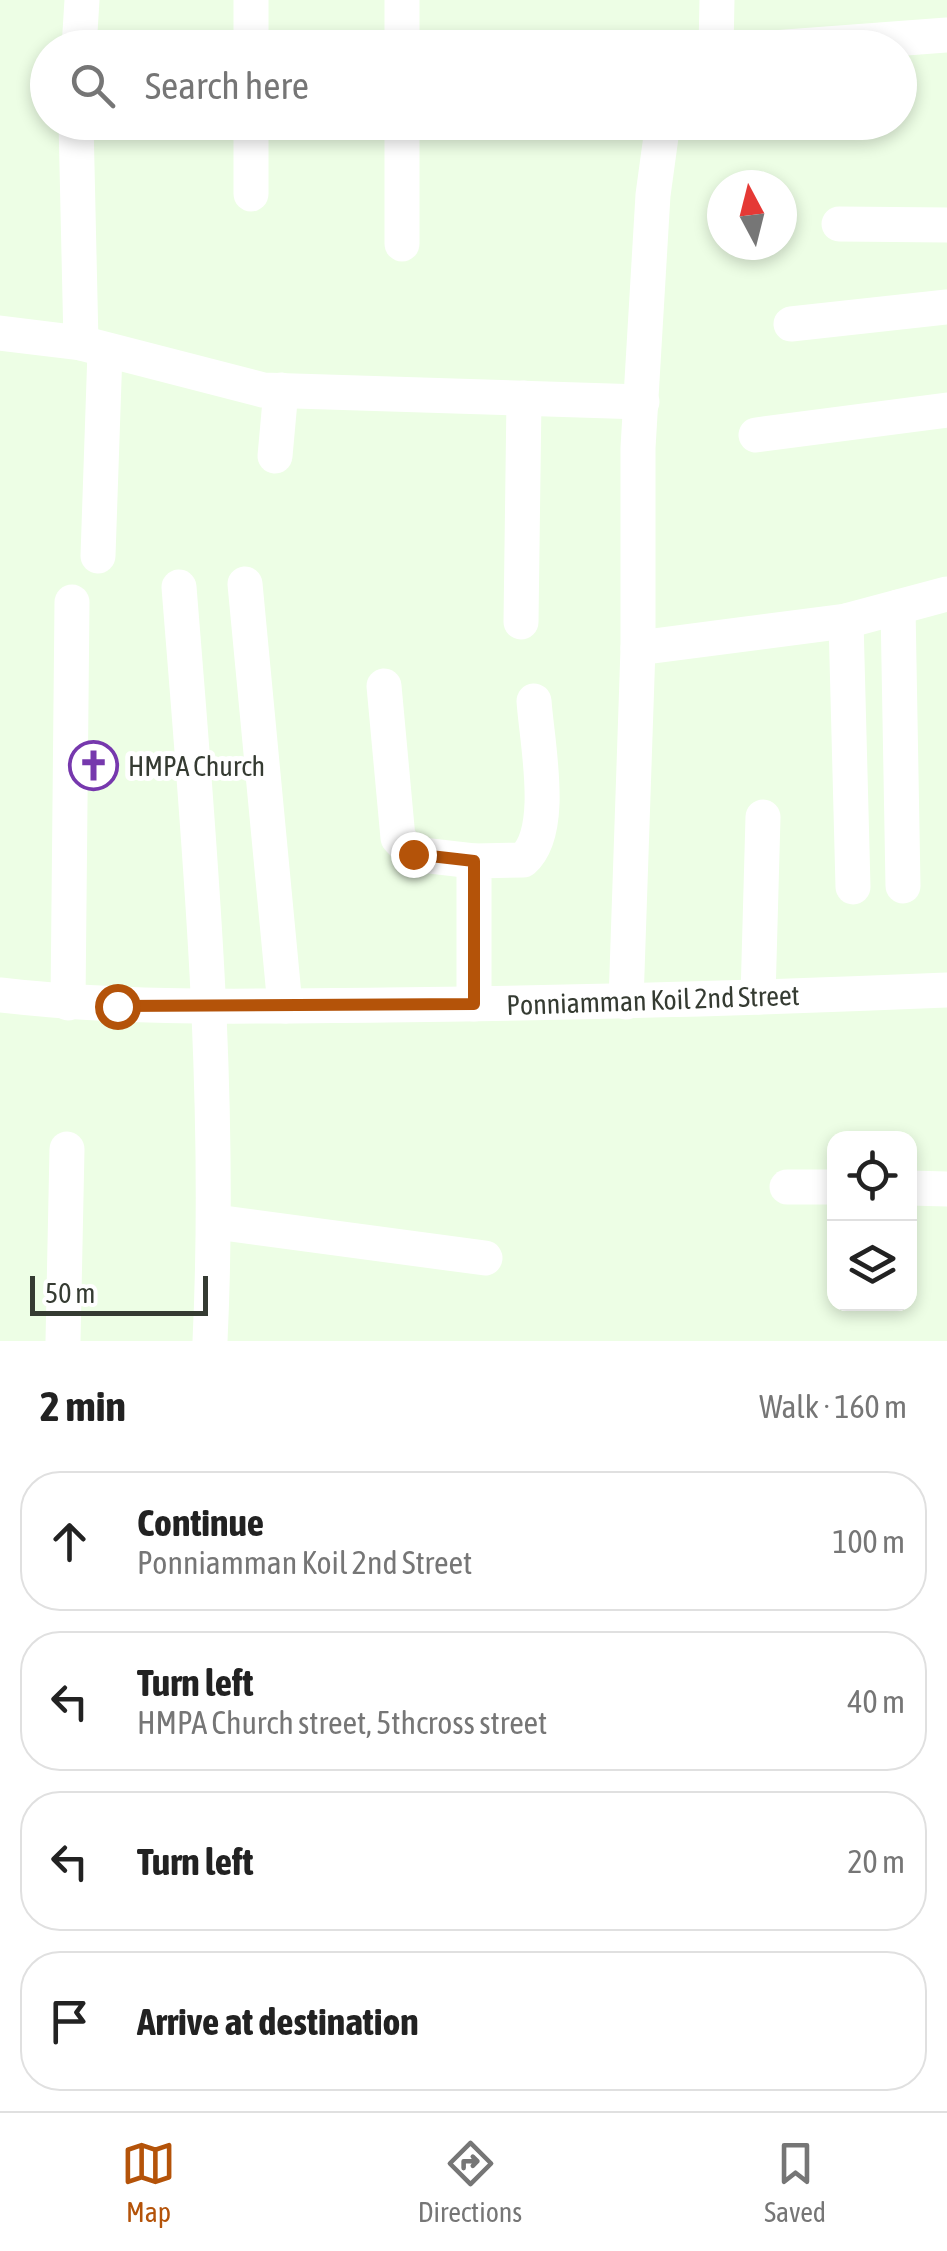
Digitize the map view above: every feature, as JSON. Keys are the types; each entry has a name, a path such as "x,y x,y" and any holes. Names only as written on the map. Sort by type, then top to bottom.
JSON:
{"street":[{"path":"80,30 82,0"},
{"path":"251,0 251,30"},
{"path":"402,0 402,30"},
{"path":"716,30 717,0"},
{"path":"917,37 947,35"},
{"path":"77,140 93,347 98,556"},
{"path":"251,140 252,194"},
{"path":"402,140 402,244"},
{"path":"626,1002 642,402 653,195 661,140"},
{"path":"840,224 947,225"},
{"path":"791,324 947,307"},
{"path":"0,333 93,347 236,386 642,402"},
{"path":"274,456 281,390"},
{"path":"521,622 524,398"},
{"path":"756,434 947,410"},
{"path":"245,584 285,1006"},
{"path":"179,587 212,1006 216,1222 210,1341"},
{"path":"638,648 846,621 947,594"},
{"path":"68,1003 72,602"},
{"path":"898,607 904,886"},
{"path":"846,621 853,887"},
{"path":"384,686 398,838 413,854 474,861 523,860 534,850 542,828 534,701"},
{"path":"758,997 764,817"},
{"path":"474,861 474,1004"},
{"name":"Ponniamman Koil 2nd Street","path":"0,995 68,1003 285,1006 626,1002 947,990"},
{"path":"63,1341 67,1149"},
{"path":"787,1187 827,1187"},
{"path":"917,1188 947,1189"},
{"path":"216,1222 484,1258"}],"place":[{"name":"HMPA Church","path":"93,766"}],"route":[{"path":"117,1006 474,1004 474,861 413,854"}]}
